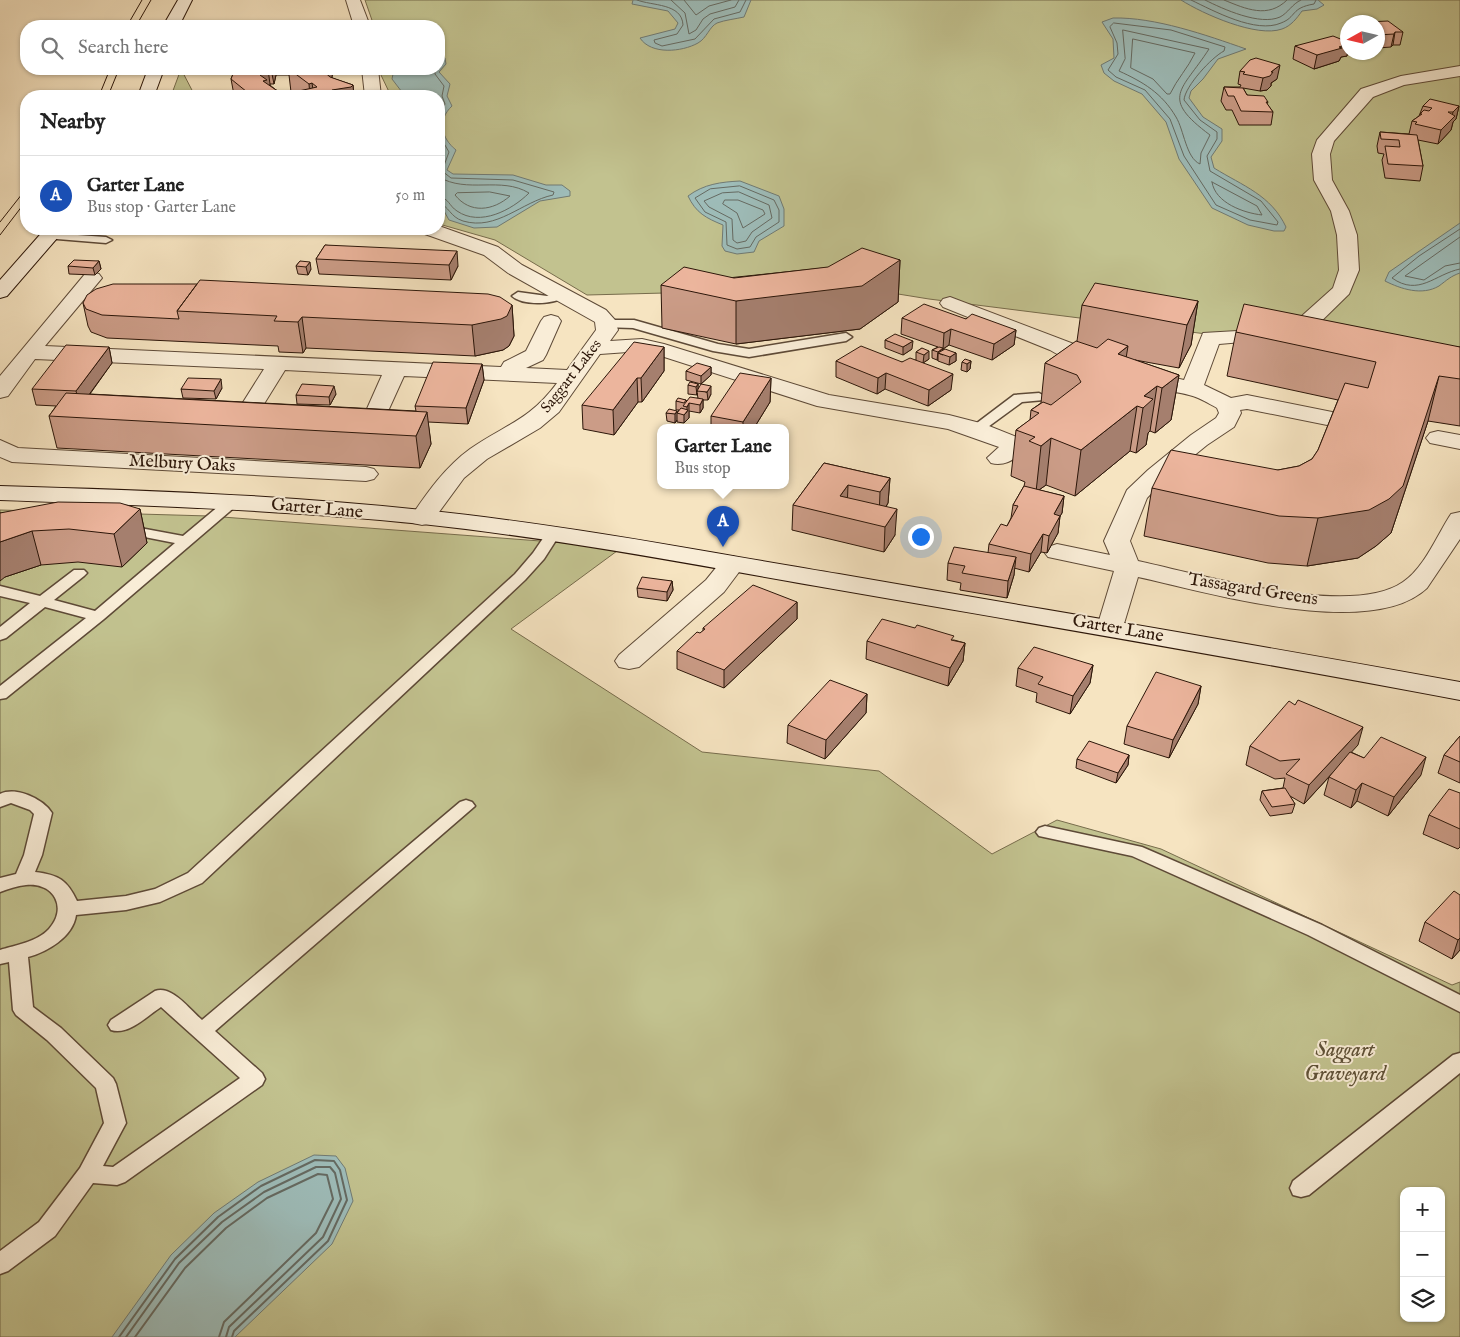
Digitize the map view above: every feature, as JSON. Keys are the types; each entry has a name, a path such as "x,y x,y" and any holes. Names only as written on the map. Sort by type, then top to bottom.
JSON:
{"street":[{"path":"174,20 185,0"},
{"path":"353,0 360,20"},
{"path":"1293,336 1342,290 1349,270 1347,235 1340,211 1323,180 1321,154 1326,140 1367,92 1406,80 1460,71"},
{"path":"148,90 154,75"},
{"path":"371,75 372,90"},
{"path":"0,292 49,235"},
{"name":"Saggart Lakes","path":"422,518 456,473 479,454 532,424 551,407 607,330 606,324 599,314 561,295 484,248 444,235"},
{"path":"0,391 29,352 92,278"},
{"path":"950,304 1058,345 1068,351 1146,379 1192,387 1212,394 1227,405 1230,413 1226,422 1198,440 1156,474 1136,495 1117,540 1128,567 1110,627"},
{"path":"508,373 512,367 535,355 551,321"},
{"path":"1192,387 1211,338 1249,335 1293,336 1322,340"},
{"path":"593,348 642,345 664,350 825,401 870,410 922,416 976,429 1016,445 999,458"},
{"path":"29,352 574,377"},
{"path":"246,415 278,364"},
{"path":"373,420 396,370"},
{"path":"1227,405 1247,402 1352,423"},
{"name":"Melbury Oaks","path":"0,447 12,455 366,474"},
{"name":"Garter Lane","path":"0,493 231,502 422,518 553,534 1110,627 1460,691"},
{"name":"Tassagard Greens","path":"1057,552 1290,600 1351,604 1375,602 1397,596 1413,587 1460,519"},
{"path":"629,661 715,586 732,564"}],"lane":[{"path":"72,235 106,240"},
{"path":"518,296 548,300 561,295"},
{"path":"606,324 634,324 717,348 749,353 846,337"},
{"path":"976,429 1019,398 1039,397"},
{"path":"0,694 98,616 231,502"},
{"path":"111,529 128,529 186,541"},
{"path":"70,910 126,903 160,895 195,878 520,577 539,556 553,534"},
{"path":"0,635 79,573"},
{"path":"0,591 98,616"},
{"path":"0,802 10,796 36,806 43,814 32,855 23,879"},
{"path":"202,1031 466,806"},
{"path":"1046,832 1136,852 1315,930 1460,1004"},
{"path":"0,884 23,879 38,879 63,889 69,898 70,910 67,920 48,941 9,956 23,1010 54,1034 106,1084 115,1123 88,1174 48,1229 0,1264"},
{"path":"88,1174 118,1176 255,1079 162,996 118,1025"},
{"path":"1301,1188 1460,1061"}],"green space":[{"path":"365,0 1460,0 1460,366 929,299 861,288 587,295 495,240 445,226 445,90 388,90 381,75 445,75 445,20 372,20"},
{"path":"179,75 184,75 192,90 173,90"},
{"name":"Saggart Graveyard","path":"0,510 209,516 580,544 617,551 511,629 702,752 879,771 992,854 1057,820 1161,849 1452,985 1460,982 1460,1337 0,1337"}],"water":[{"path":"633,0 751,0 744,17 717,23 701,41 691,46 667,50 651,47 640,38 675,29 678,23 668,11 632,4"},
{"path":"1181,0 1318,0 1324,5 1317,9 1302,11 1288,26 1271,31 1230,23 1203,12"},
{"path":"1113,18 1146,20 1197,33 1246,49 1218,59 1191,91 1189,98 1203,117 1222,129 1222,141 1211,157 1214,168 1246,186 1264,199 1280,216 1286,227 1284,231 1274,231 1248,225 1212,208 1179,159 1166,122 1142,94 1114,81 1104,73 1101,65 1114,58 1113,39 1102,22"},
{"path":"393,75 442,75 450,84 447,96 452,106 445,115 445,90 400,90 392,79"},
{"path":"445,136 456,150 447,170 453,174 513,175 546,185 562,185 570,191 570,196 540,201 497,227 474,228 449,220 445,213"},
{"path":"740,181 779,196 784,209 784,226 759,241 754,252 737,254 725,251 722,246 723,225 702,214 694,207 688,196 713,184"},
{"path":"1460,223 1460,273 1439,286 1426,291 1405,289 1385,281 1389,272"},
{"path":"314,1155 336,1156 345,1168 353,1201 332,1244 235,1337 112,1337 171,1255 214,1213 258,1182"}],"building":[{"path":"1385,21 1388,21 1403,32 1385,35"},
{"path":"1333,36 1340,39 1340,49 1317,55 1295,46"},
{"path":"1256,58 1280,65 1271,72 1273,72 1270,76 1263,78 1243,74 1245,72 1240,71 1250,60"},
{"path":"233,75 260,75 267,80 263,81 276,90 245,90 231,79"},
{"path":"297,75 328,75 353,85 332,90 303,90 317,87 312,83 309,84"},
{"path":"1224,87 1243,88 1247,95 1264,96 1273,112 1241,111 1234,96 1228,96"},
{"path":"1430,99 1459,106 1453,112 1448,112 1455,116 1441,130 1415,124 1417,122 1412,121 1422,114 1420,114 1424,110 1429,111 1432,108 1423,106"},
{"path":"1380,132 1417,135 1423,166 1388,164 1385,146 1400,147 1399,140 1381,139"},
{"path":"325,245 457,251 449,265 316,259"},
{"path":"862,248 900,260 862,286 736,301 661,285 684,267 734,278 828,267"},
{"path":"74,260 99,261 93,268 68,266"},
{"path":"300,261 310,262 306,267 296,266"},
{"path":"200,280 488,294 500,297 512,305 507,316 501,319 472,325 302,317 298,322 274,321 277,316 177,311"},
{"path":"1095,283 1198,301 1187,325 1082,305"},
{"path":"113,284 197,284 177,311 179,319 102,315 86,309 83,303 87,295 96,289"},
{"path":"924,304 966,319 972,314 1016,330 994,344 951,329 944,333 902,318"},
{"path":"1244,304 1460,347 1460,379 1439,376 1403,486 1389,499 1369,510 1318,518 1279,516 1152,488 1171,450 1278,470 1299,466 1312,459 1318,450 1345,383 1368,388 1376,362 1236,332"},
{"path":"895,334 913,341 903,347 885,340"},
{"path":"1108,339 1128,346 1118,354 1179,375 1162,388 1157,386 1144,396 1153,399 1143,408 1137,406 1081,450 1051,438 1041,446 1029,441 1035,437 1016,430 1039,413 1031,410 1043,402 1051,405 1081,382 1077,375 1045,363 1076,341 1097,348"},
{"path":"634,342 664,347 641,378 637,378 613,410 582,405"},
{"path":"66,345 109,347 76,391 32,389"},
{"path":"861,346 902,362 910,358 953,374 929,390 886,373 878,378 836,361"},
{"path":"939,347 943,348 938,352 932,350"},
{"path":"922,348 929,351 924,355 916,352"},
{"path":"945,349 956,353 950,357 938,353"},
{"path":"965,359 971,361 967,364 962,362"},
{"path":"433,362 482,364 466,408 415,406"},
{"path":"697,363 711,367 701,376 686,371"},
{"path":"740,373 771,378 743,422 711,416"},
{"path":"188,378 221,379 214,391 181,389"},
{"path":"690,382 698,384 696,387 688,385"},
{"path":"302,384 334,386 329,397 296,395"},
{"path":"701,384 711,386 707,392 697,391"},
{"path":"66,393 427,412 416,436 49,416"},
{"path":"690,397 703,399 700,405 689,403 687,407 683,406"},
{"path":"678,398 686,400 684,403 676,401"},
{"path":"681,408 688,410 684,415 677,413"},
{"path":"669,409 677,411 675,414 666,413"},
{"path":"824,463 890,478 880,492 848,485 840,496 897,509 885,527 793,505"},
{"path":"1024,486 1064,496 1054,514 1060,516 1049,536 1043,534 1031,554 989,544 1001,524 1007,526 1018,506 1013,505"},
{"path":"58,502 120,503 140,509 114,534 69,529 32,531 0,542 0,513"},
{"path":"954,547 1016,557 1008,581 962,573 965,566 948,563"},
{"path":"642,577 672,581 667,592 637,588"},
{"path":"753,585 797,602 724,670 677,651 697,632 700,633 705,629 703,628"},
{"path":"882,619 915,628 917,625 954,636 951,640 965,643 950,668 867,641"},
{"path":"1034,647 1093,665 1073,696 1038,684 1043,677 1018,668"},
{"path":"1156,672 1201,686 1173,740 1127,726"},
{"path":"830,680 867,694 826,740 788,725"},
{"path":"1298,700 1363,727 1309,785 1286,774 1300,759 1280,761 1250,746 1289,701 1295,705"},
{"path":"1460,736 1460,762 1444,755"},
{"path":"1381,737 1426,757 1394,797 1362,783 1356,790 1329,777 1350,752 1364,758"},
{"path":"1089,741 1129,755 1118,773 1077,759"},
{"path":"1285,788 1295,804 1272,807 1262,791"},
{"path":"1449,789 1460,793 1460,829 1429,815"},
{"path":"1454,891 1460,895 1460,938 1458,940 1425,922"}],"tram line":[{"path":"130,20 142,0"},
{"path":"139,20 151,0"},
{"path":"101,90 108,75"},
{"path":"110,90 117,75"},
{"path":"0,222 20,197"},
{"path":"0,235 20,209"}],"place":[{"name":"Garter Lane","path":"723,547"}]}
